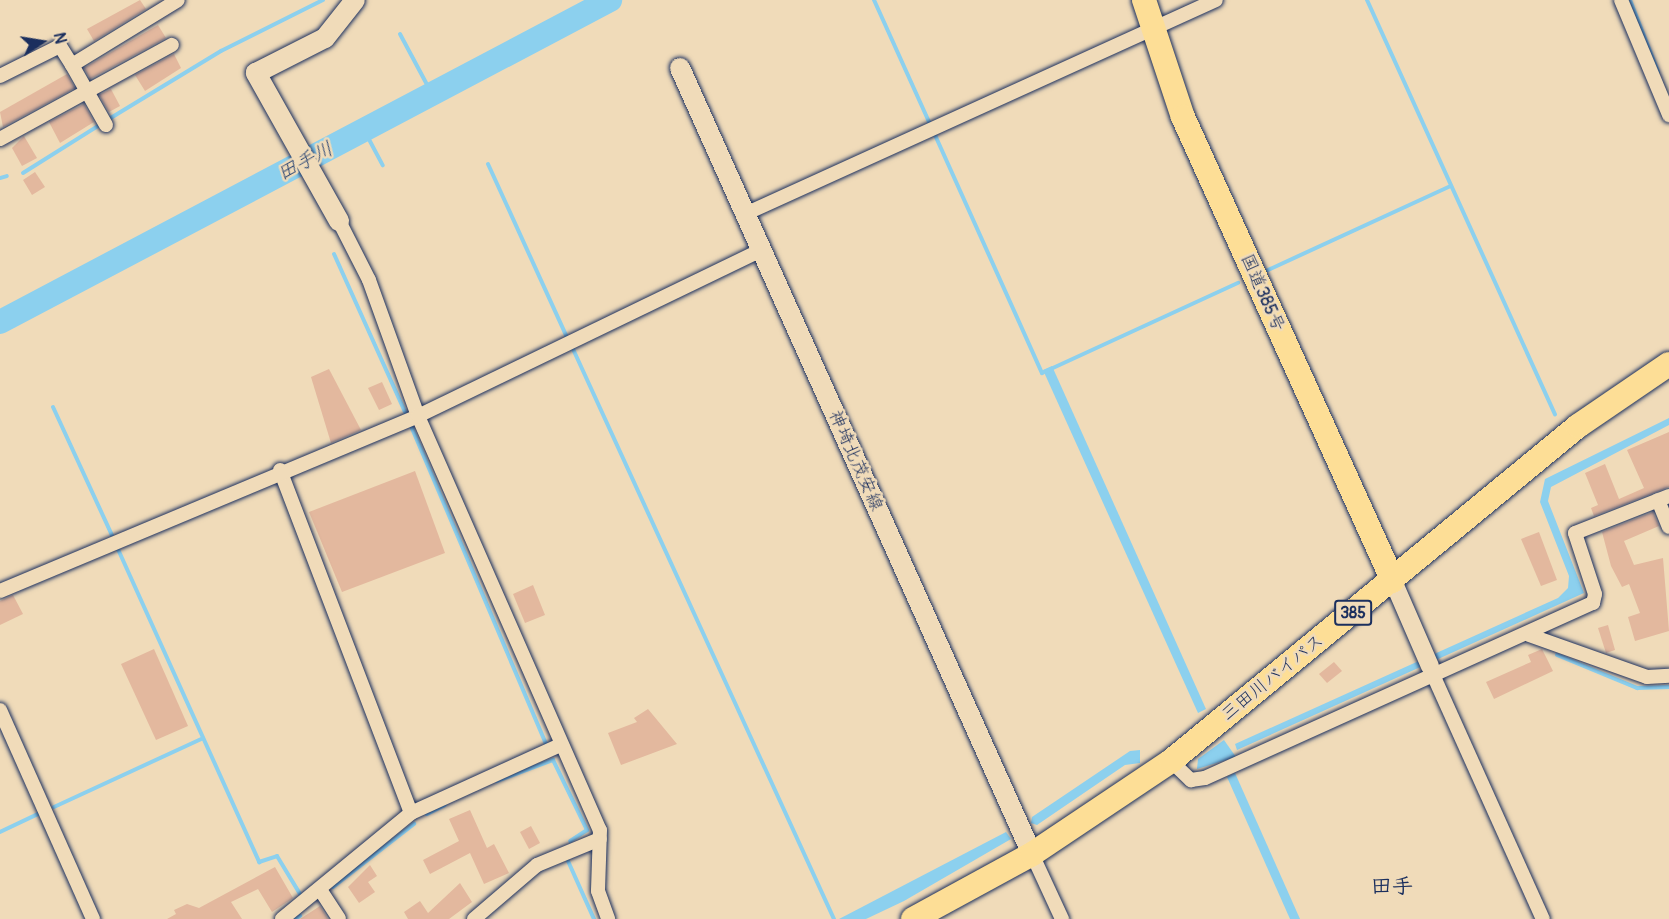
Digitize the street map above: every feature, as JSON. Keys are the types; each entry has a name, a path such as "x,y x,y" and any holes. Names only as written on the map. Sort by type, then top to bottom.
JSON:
{"highway":[{"name":"国道385号","path":"1144,0 1152,30 1183,117 1392,581"},
{"name":"三田川バイパス","path":"913,919 1032,854 1171,761 1578,426 1669,364"}],"main road":[{"path":"337,217 256,73 326,38 355,0"},
{"name":"神埼北茂安線","path":"680,68 1032,854"}],"street":[{"path":"72,66 178,0"},
{"path":"745,214 1216,0"},
{"path":"1621,0 1669,115"},
{"path":"0,140 172,45"},
{"path":"0,76 60,46 106,124"},
{"path":"337,217 369,280 418,416 600,839 598,891 608,919"},
{"path":"0,591 280,470 418,416 761,250"},
{"path":"280,470 411,813"},
{"path":"1171,761 1191,780 1205,778 1429,665 1529,635 1593,603 1595,594 1575,533 1663,498 1669,527"},
{"path":"1392,581 1543,919"},
{"path":"1529,635 1647,677 1669,676"},
{"path":"0,710 93,919"},
{"path":"282,919 321,891 411,813 560,745"},
{"path":"474,919 537,865 600,839"},
{"path":"1032,854 1062,919"},
{"path":"321,891 339,919"}],"water":[{"path":"1052,366 1206,709 1198,713 1043,370"},
{"path":"1669,418 1669,425 1551,487 1548,501 1584,593 1237,750 1235,744 1558,598 1568,588 1569,576 1540,502 1545,479"},
{"path":"1224,740 1236,757 1197,769 1198,759"},
{"path":"1140,750 1140,763 1125,765 1037,825 1031,823 1032,817 1130,751"},
{"path":"1235,773 1300,919 1290,919 1227,777"},
{"path":"1006,832 1011,839 904,901 866,919 839,919"}],"building":[{"path":"140,0 146,9 94,41 87,29"},
{"path":"158,25 166,38 90,79 84,68"},
{"path":"174,54 181,68 145,91 135,75"},
{"path":"67,74 75,88 3,127 0,112"},
{"path":"111,89 120,106 109,112 99,95"},
{"path":"84,104 94,122 60,143 49,122"},
{"path":"24,136 37,158 22,166 12,148"},
{"path":"35,172 45,187 32,195 23,180"},
{"path":"329,369 361,430 331,443 311,377"},
{"path":"382,382 392,404 379,410 368,388"},
{"path":"1669,432 1669,487 1594,516 1591,508 1598,505 1585,473 1605,464 1619,499 1644,488 1627,450"},
{"path":"415,471 445,553 342,592 309,512"},
{"path":"1653,512 1659,526 1624,541 1634,565 1663,558 1669,631 1635,641 1628,617 1640,613 1629,584 1622,587 1611,566 1602,532"},
{"path":"1539,532 1557,580 1541,586 1521,539"},
{"path":"533,585 545,615 525,623 513,594"},
{"path":"13,595 23,614 0,625 0,601"},
{"path":"1608,625 1615,650 1606,653 1598,628"},
{"path":"154,649 188,726 156,740 121,664"},
{"path":"1542,649 1553,671 1494,699 1486,682 1531,662 1528,655"},
{"path":"1334,662 1342,671 1327,683 1319,674"},
{"path":"648,709 677,744 621,765 608,733 637,722 634,718"},
{"path":"470,810 487,848 494,844 509,873 484,884 470,853 430,874 423,860 459,841 449,819"},
{"path":"531,826 540,843 529,849 520,832"},
{"path":"370,865 377,876 368,882 375,892 359,903 348,887"},
{"path":"275,867 293,898 272,912 258,889 231,902 242,919 167,919 176,914 174,910 187,904 199,908"},
{"path":"460,883 472,902 449,919 408,919 404,912 420,901 428,913"},
{"path":"320,906 328,919 300,919"}],"waterway":[{"path":"109,119 221,51 323,0"},
{"name":"田手川","path":"0,322 610,0"},
{"path":"874,0 930,124"},
{"path":"1367,0 1555,414"},
{"path":"1630,0 1658,72"},
{"path":"400,34 432,94"},
{"path":"23,173 101,124"},
{"path":"364,130 383,165"},
{"path":"935,135 1042,373 1238,283"},
{"path":"488,164 567,337"},
{"path":"0,178 7,176"},
{"path":"1268,270 1451,186"},
{"path":"334,254 405,412"},
{"path":"573,349 834,919"},
{"path":"53,407 112,535"},
{"path":"411,426 546,744"},
{"path":"117,547 259,862 277,856 300,894"},
{"path":"1557,655 1637,688 1669,687"},
{"path":"54,807 203,738"},
{"path":"497,781 553,760 587,830 570,841"},
{"path":"427,814 445,805"},
{"path":"0,832 40,813"},
{"path":"333,887 414,824"},
{"path":"568,861 594,919"},
{"path":"295,919 300,916"}],"district":[{"name":"田手","path":"1392,887"}]}
